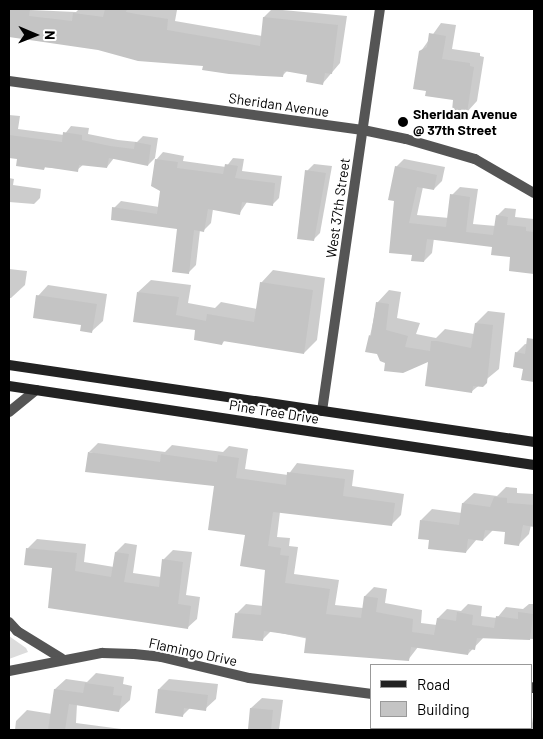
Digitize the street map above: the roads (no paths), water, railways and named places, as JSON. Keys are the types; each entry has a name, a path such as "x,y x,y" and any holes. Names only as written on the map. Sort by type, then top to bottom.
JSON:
{"main road":[{"name":"Pine Tree Drive","path":"9,365 534,442"},
{"name":"Pine Tree Drive","path":"9,386 534,465"}],"street":[{"name":"West 37th Street","path":"322,411 380,9"},
{"name":"Sheridan Avenue","path":"9,82 363,130 475,159 534,193"},
{"path":"9,412 36,390"},
{"path":"9,622 17,631 61,658"},
{"name":"Flamingo Drive","path":"9,671 61,658 102,653 161,657 249,678 370,694"}],"place":[{"name":"Sheridan Avenue @ 37th Street","path":"403,122"}]}
